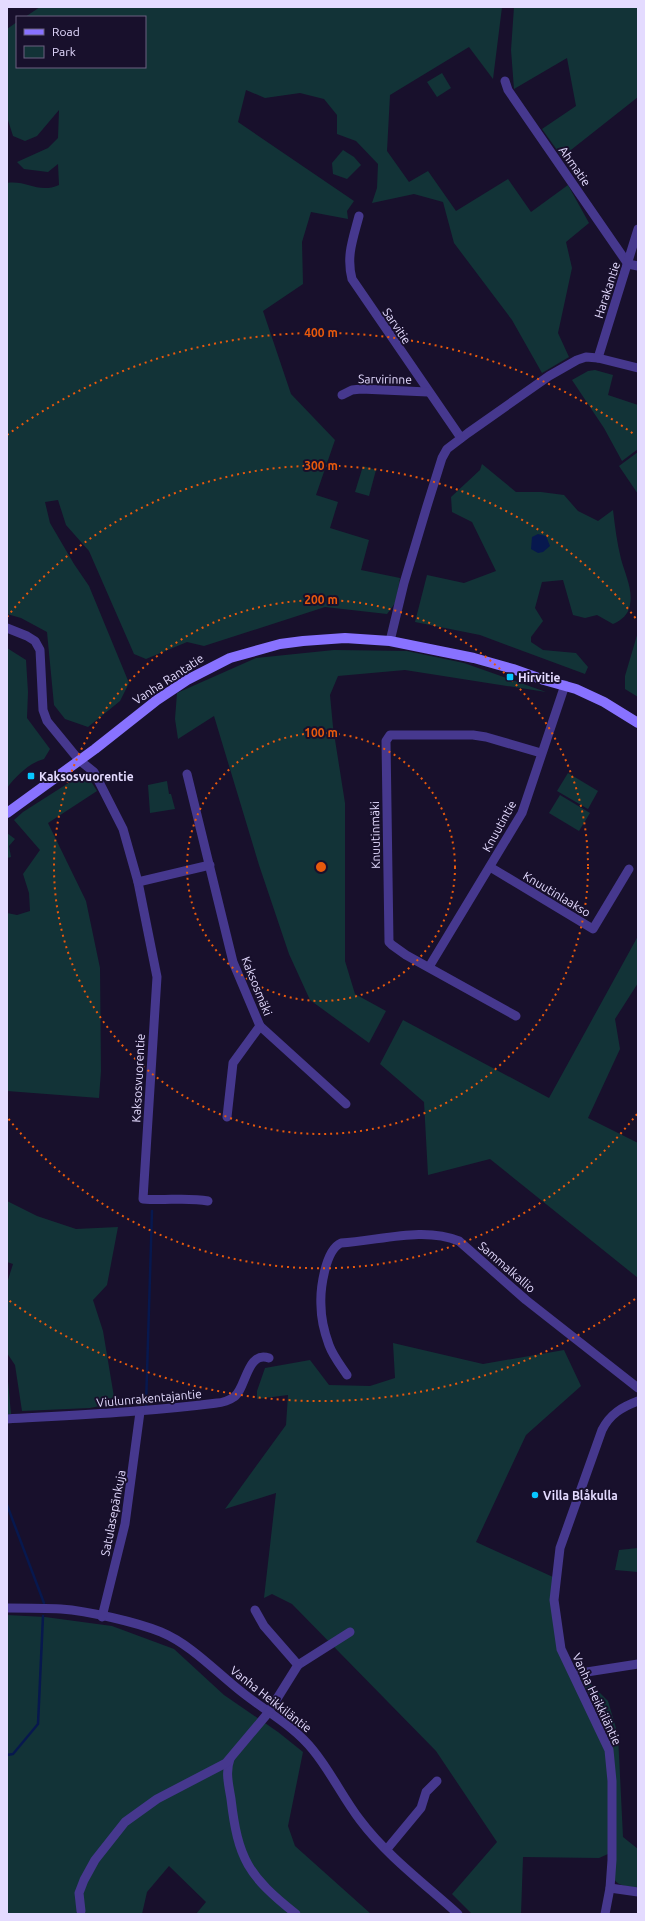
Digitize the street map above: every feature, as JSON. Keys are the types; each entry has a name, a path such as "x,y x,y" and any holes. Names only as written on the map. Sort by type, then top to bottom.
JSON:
{"main road":[{"name":"Vanha Rantatie","path":"7,813 79,760 156,700 187,680 230,658 280,644 345,638 390,641 441,650 513,669 535,678 565,685 604,702 638,723"}],"street":[{"name":"Ahmatie","path":"505,81 508,90 628,264"},
{"name":"Sarvitie","path":"359,216 349,255 348,264 352,279 428,392 461,438"},
{"name":"Harakantie","path":"598,358 638,229"},
{"path":"628,264 638,266"},
{"path":"390,641 404,583 438,470 448,449 461,438 572,362 581,358 598,358 638,368"},
{"name":"Sarvirinne","path":"342,395 352,390 361,389 428,392"},
{"name":"Kaksosvuorentie","path":"7,628 35,641 40,650 43,710 47,721 79,760 92,770 123,829 138,882 157,977 143,1199 160,1201 184,1199 208,1201"},
{"name":"Knuutintie","path":"429,966 522,813 565,685"},
{"name":"Knuutinmäki","path":"516,1016 429,966 406,955 389,942 386,739 390,735 473,735 486,737 541,753"},
{"name":"Kaksosmäki","path":"187,774 233,962 260,1026 346,1104"},
{"path":"138,882 210,865"},
{"name":"Knuutinlaakso","path":"490,867 593,929 629,869"},
{"path":"226,1117 233,1063 260,1026"},
{"name":"Sammalkallio","path":"347,1375 330,1346 321,1306 321,1295 327,1262 336,1245 341,1243 423,1234 447,1236 459,1241 532,1304 638,1388"},
{"name":"Viulunrakentajantie","path":"7,1419 140,1412 221,1403 235,1397 243,1386 246,1371 253,1362 261,1357 269,1358"},
{"name":"Vanha Heikkiläntie","path":"605,1914 610,1888 612,1781 609,1750 561,1649 554,1600 560,1548 602,1430 607,1420 618,1410 638,1401"},
{"name":"Satulasepänkuja","path":"102,1617 125,1524 140,1412"},
{"name":"Vanha Heikkiläntie","path":"7,1608 62,1609 150,1628 181,1642 268,1713 294,1729 328,1769 360,1820 387,1849 458,1914"},
{"path":"255,1610 264,1626 298,1665"},
{"path":"81,1911 79,1893 84,1880 95,1860 125,1822 157,1799 214,1770 231,1758 268,1713 298,1665 350,1632"},
{"path":"574,1674 638,1664"},
{"path":"231,1758 227,1770 234,1828 242,1854 255,1877 276,1898 296,1914"},
{"path":"387,1849 421,1808 426,1792 437,1781"},
{"path":"610,1888 638,1892"}],"green space":[{"path":"40,7 502,7 493,79 469,47 390,95 387,151 409,182 428,171 456,211 508,179 531,212 568,185 589,223 566,242 572,268 558,333 569,357 542,373 512,320 454,243 443,202 414,194 372,203 377,188 378,164 356,141 337,134 337,115 324,99 300,93 265,98 246,90 238,122 354,201 347,211 348,219 311,212 302,242 303,284 263,311 291,394 335,440 316,495 338,502 330,528 369,540 361,570 400,578 396,602 387,614 325,607 204,646 187,642 146,659 134,654 89,551 66,525 58,500 45,502 50,523 89,586 129,683 120,701 88,727 65,719 54,705 47,632 21,618 7,614 7,183 21,183 39,188 59,185 58,164 48,172 24,169 17,162 48,148 58,138 59,110 37,136 25,141 13,136 7,117 7,29 16,23 16,68 146,68 146,16 26,16"},
{"path":"514,7 638,7 638,97 562,157 542,129 576,106 567,58 514,89 511,50"},
{"path":"442,73 451,88 437,97 427,82"},
{"path":"343,150 354,157 361,165 347,179 333,174 332,163"},
{"path":"595,370 613,375 608,395 638,405 638,449 622,461 604,428 572,380 588,371"},
{"path":"638,452 638,494 619,466"},
{"path":"482,464 516,492 541,492 564,495 578,511 598,521 613,510 616,535 631,599 629,609 626,614 622,619 613,624 597,615 585,618 573,615 563,580 542,582 535,608 543,621 531,637 531,642 543,650 576,653 588,667 585,674 480,635 415,622 427,575 464,583 496,571 472,522 452,512 451,497 480,470"},
{"path":"363,466 376,470 369,496 355,492"},
{"path":"638,632 638,697 625,689 625,676"},
{"path":"7,648 26,660 28,692 27,718 50,749 44,759 23,770 7,788"},
{"path":"334,650 407,651 464,663 546,692 405,670 338,676 330,695 333,727 345,803 345,961 355,994 386,1011 369,1043 310,1000 289,954 259,865 214,716 178,739 175,719 177,693 256,658"},
{"path":"568,773 598,791 588,809 557,791"},
{"path":"81,775 87,775 97,791 48,823 86,901 100,968 101,1071 99,1098 7,1091 7,913 17,915 30,911 29,893 23,874 40,850 14,820 23,812"},
{"path":"167,781 169,794 171,794 175,809 150,813 148,785"},
{"path":"560,795 590,813 579,831 549,813"},
{"path":"7,833 15,839 9,846 11,857 7,858"},
{"path":"638,936 638,983 615,1019 620,1049 588,1118 638,1143 638,1278 490,1159 428,1175 424,1102 380,1064 403,1020 549,1098"},
{"path":"7,1201 37,1216 76,1229 118,1227 107,1285 93,1300 103,1331 115,1403 90,1408 22,1411 15,1365 7,1353 7,1283 13,1264 7,1262"},
{"path":"393,1343 483,1364 564,1350 581,1386 526,1435 476,1542 553,1577 554,1630 604,1744 609,1777 608,1854 599,1858 523,1857 521,1914 472,1914 452,1894 497,1842 436,1751 292,1604 272,1594 264,1598 276,1493 225,1509 286,1425 288,1395 257,1399 257,1391 265,1368 310,1360 329,1385 370,1386 395,1378"},
{"path":"7,1370 11,1414 7,1415"},
{"path":"638,1548 638,1572 615,1570 619,1550"},
{"path":"7,1615 45,1617 112,1626 174,1649 224,1695 278,1732 303,1752 288,1826 295,1846 371,1914 196,1914 206,1902 169,1866 147,1892 142,1914 7,1914"},
{"path":"574,1667 608,1701 618,1735 623,1837 638,1849 638,1887 628,1887 619,1884 614,1879 613,1748 605,1725"}],"shaded area":[{"path":"538,534 546,536 550,546 543,552 538,553 531,549 532,537"}],"waterway":[{"path":"146,1405 152,1211"},
{"path":"7,1505 44,1603"},
{"path":"7,1755 13,1754 38,1724 43,1616"}],"place":[{"name":"Hirvitie","path":"510,677"},
{"name":"Kaksosvuorentie","path":"31,776"},
{"name":"Villa Blåkulla","path":"535,1495"}]}
